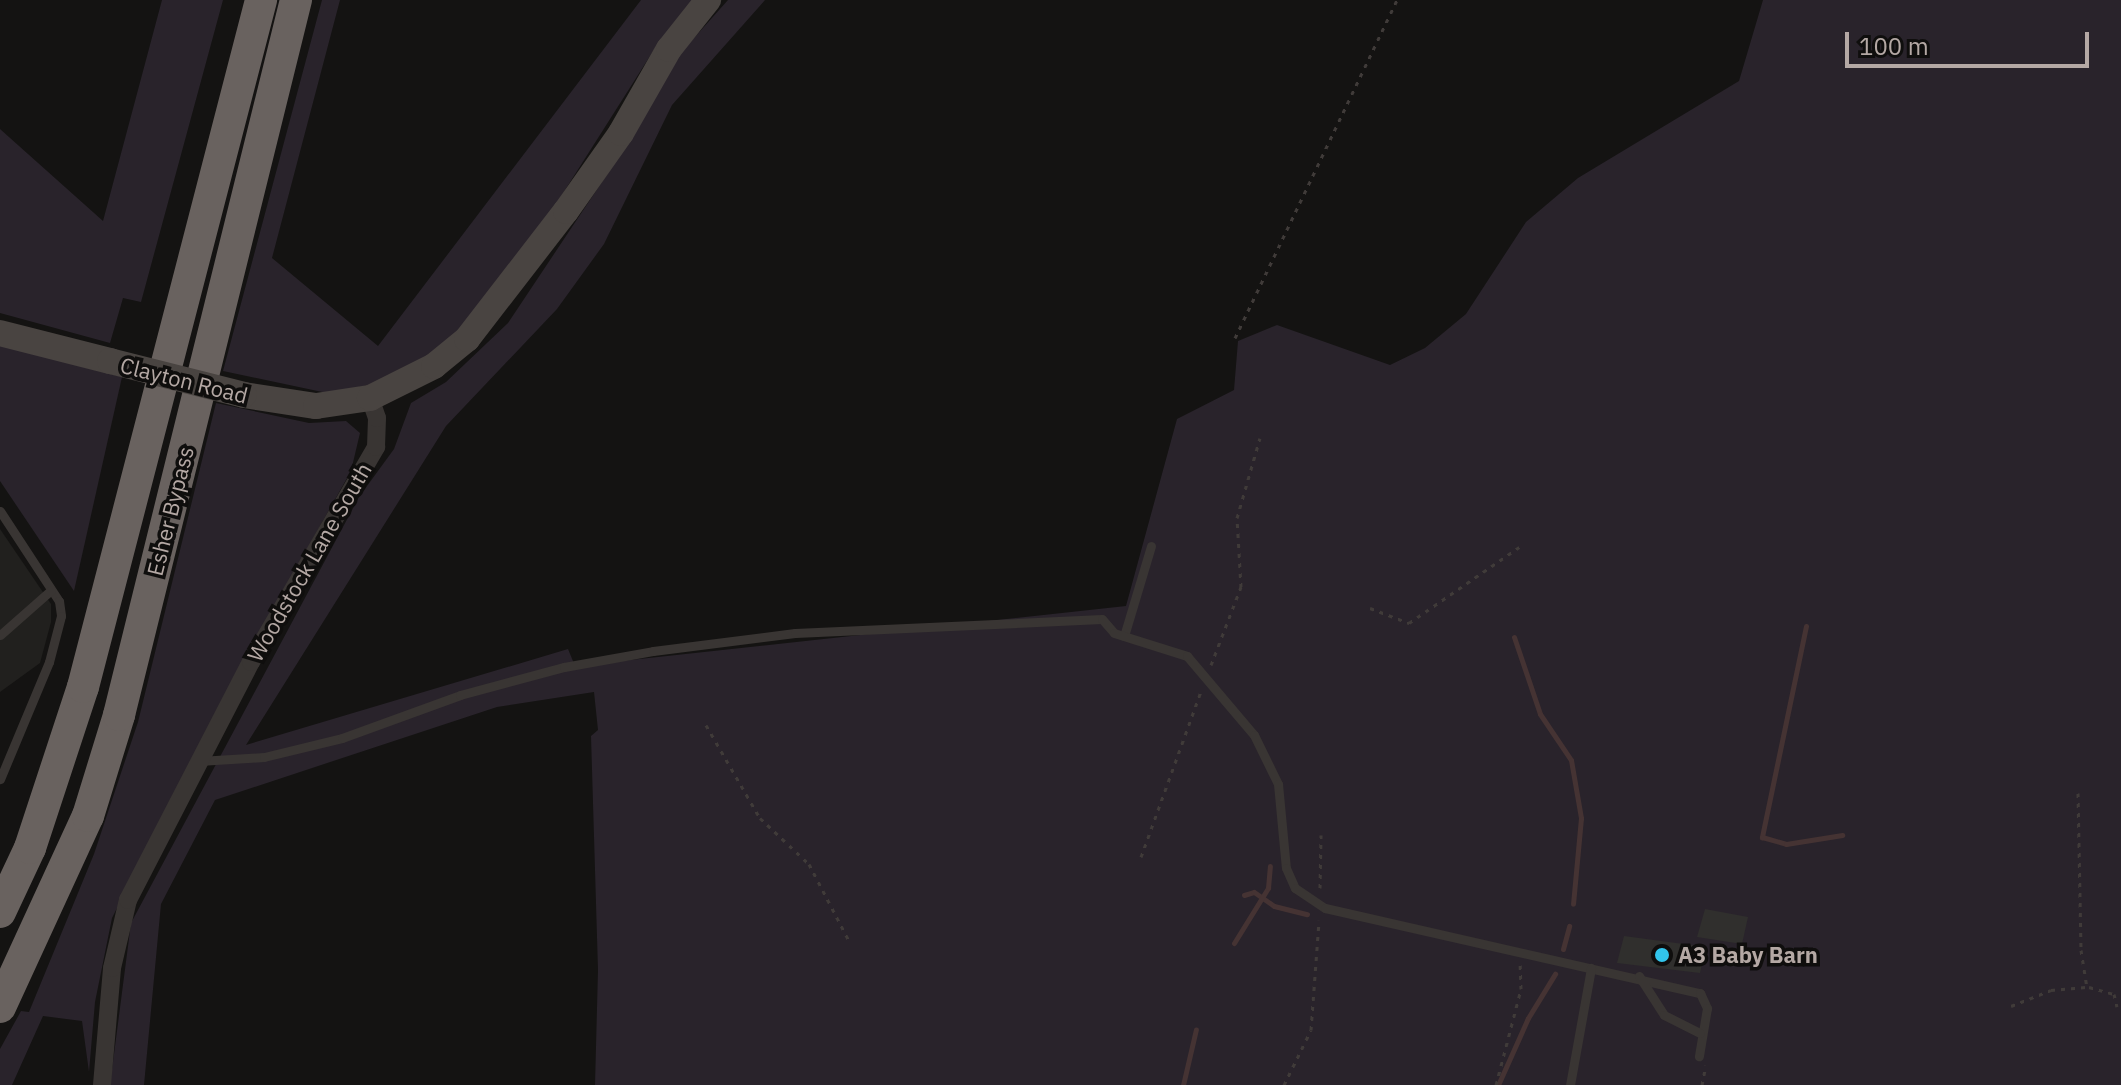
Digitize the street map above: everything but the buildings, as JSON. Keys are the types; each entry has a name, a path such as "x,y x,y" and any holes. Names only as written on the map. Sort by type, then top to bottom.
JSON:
{"highway":[{"name":"Esher Bypass","path":"0,912 30,848 83,687 261,0"},
{"name":"Esher Bypass","path":"0,1007 88,816 119,715 296,0"}],"street":[{"path":"370,398 434,366 493,310 621,133 669,49 708,0"},
{"name":"Clayton Road","path":"0,333 244,395 316,406 370,398"},
{"name":"Woodstock Lane South","path":"102,1085 112,968 124,912 251,662 376,447 377,418 370,398"}],"lane":[{"path":"0,511 59,601 58,631 0,779"},
{"path":"1124,636 1151,546"},
{"path":"0,635 51,590"},
{"path":"199,761 228,763 311,746 460,695 564,667 653,651 795,633 1091,617 1102,619 1124,636 1187,656 1207,675 1254,735 1278,784 1286,868 1295,888 1325,908 1520,954 1639,976 1700,993 1707,1008 1700,1033 1699,1056"},
{"path":"1570,1085 1591,968"},
{"path":"1639,976 1664,1015 1700,1033"}],"path":[{"path":"1235,338 1397,0"},
{"path":"1141,857 1241,587 1237,518 1260,438"},
{"path":"1370,608 1409,623 1519,547"},
{"path":"706,725 760,818 794,845 809,864 848,939"},
{"path":"2078,793 2081,950 2087,988"},
{"path":"1320,893 1321,835"},
{"path":"1284,1085 1311,1030 1319,907"},
{"path":"1496,1085 1495,1076 1521,989 1520,954"},
{"path":"2011,1006 2051,990 2105,987 2114,994 2117,1007"},
{"path":"1699,1056 1706,1066 1702,1085"}],"shaded area":[{"path":"162,0 223,0 141,302 123,298 110,343 0,313 0,129 103,221"},
{"path":"322,0 340,0 272,258 378,346 641,0 696,0 657,45 539,231 450,343 385,382 327,393 223,371"},
{"path":"728,0 765,0 672,105 604,244 557,309 446,426 246,745 568,649 575,666 1126,606 1177,419 1234,390 1238,341 1277,325 1390,365 1425,348 1466,314 1526,222 1578,178 1739,81 1763,0 2121,0 2121,1085 595,1085 598,970 591,736 598,730 594,692 497,707 215,800 161,904 144,1085 110,1085 131,923 359,497 394,449 411,403 446,382 508,323 618,158 677,57"},
{"path":"0,345 122,377 74,591 0,481"},
{"path":"216,403 309,423 346,421 360,433 351,471 224,696 112,918 95,1002 89,1072 82,1021 43,1016 12,1085 0,1085 0,1049 21,1011 29,1012 94,854 138,722"},
{"path":"0,529 51,604 51,622 40,663 0,692"}],"waterway":[{"path":"1806,626 1762,837 1786,844 1842,835"},
{"path":"1514,637 1540,714 1571,760 1581,818 1573,904"},
{"path":"1234,943 1268,888 1270,866"},
{"path":"1244,895 1254,892 1274,906 1307,914"},
{"path":"1563,949 1569,926"},
{"path":"1498,1085 1528,1018 1555,974"},
{"path":"1183,1085 1196,1029"}],"place":[{"name":"A3 Baby Barn","path":"1662,955"}]}
